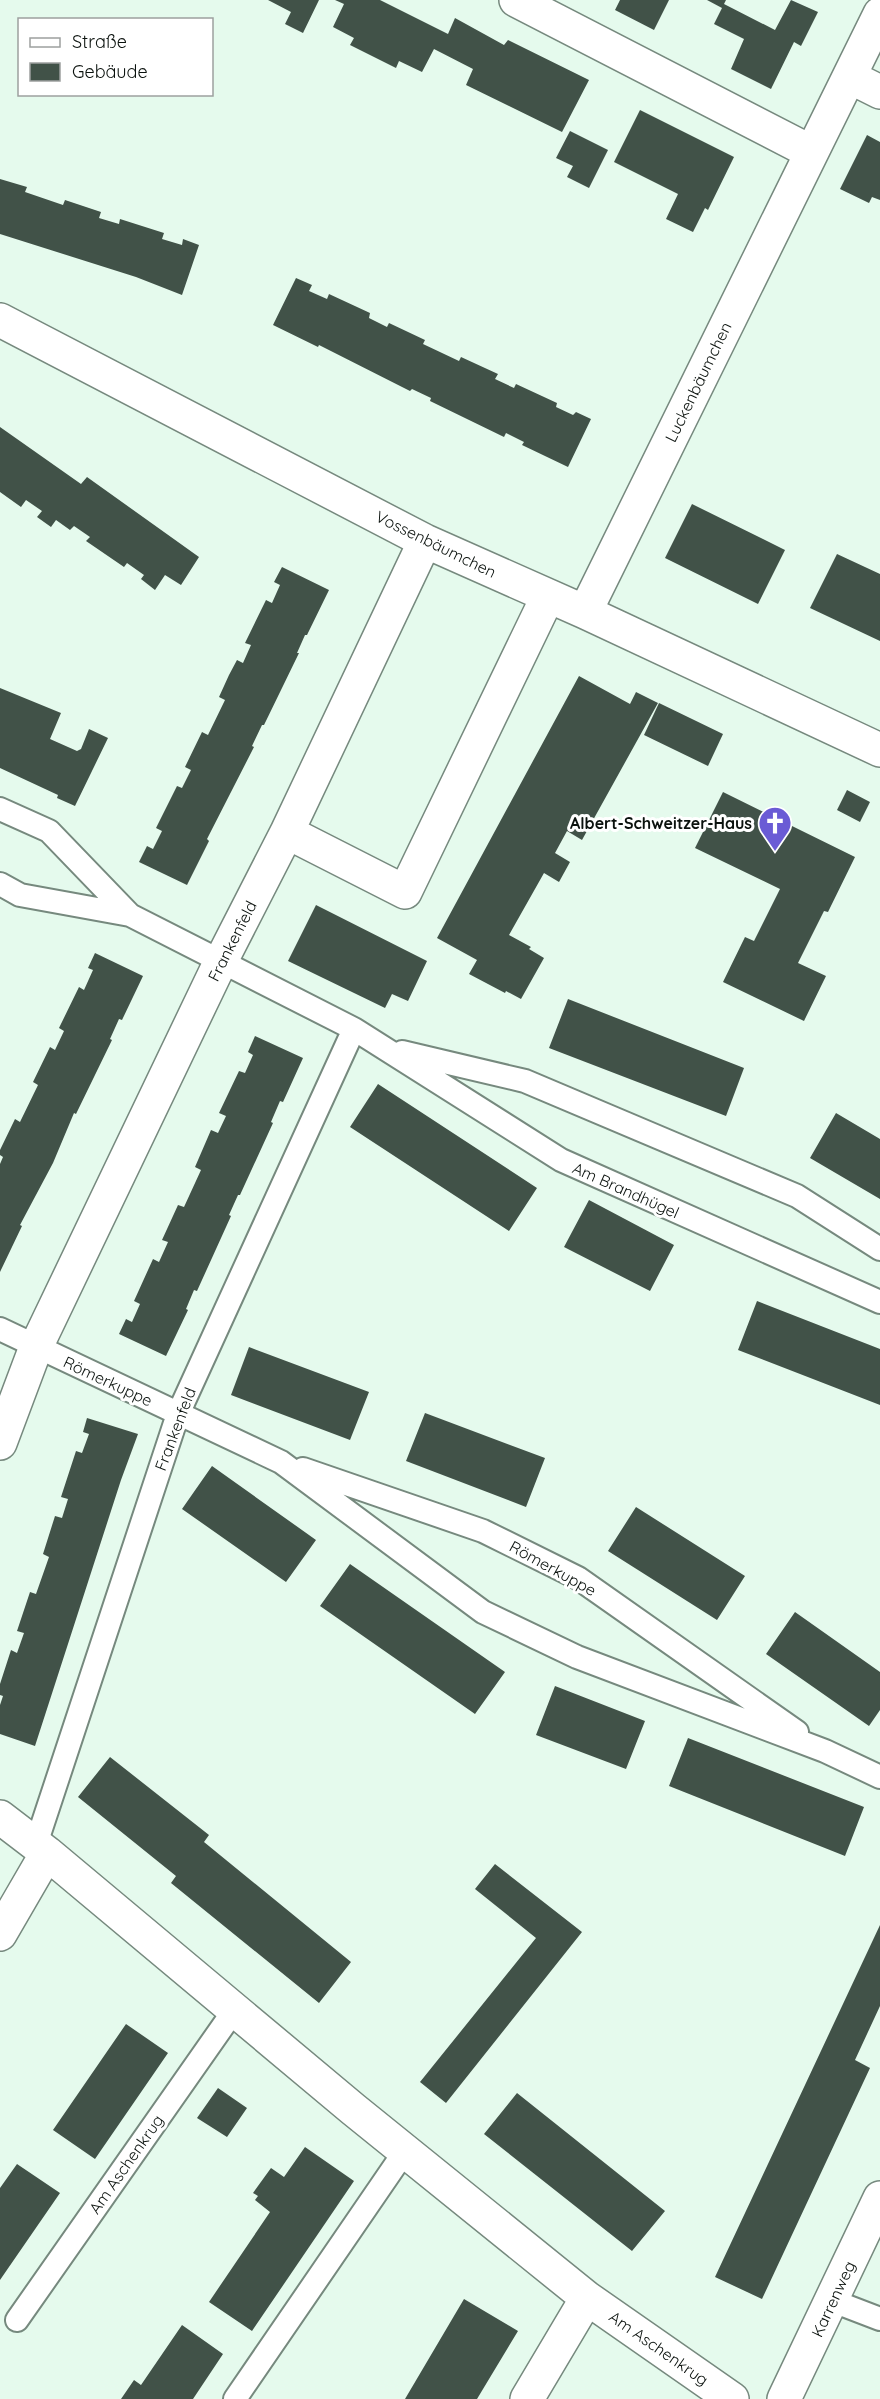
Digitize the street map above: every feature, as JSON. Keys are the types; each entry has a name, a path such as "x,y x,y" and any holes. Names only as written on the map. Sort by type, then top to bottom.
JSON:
{"street":[{"path":"516,0 811,152"},
{"name":"Luckenbäumchen","path":"585,612 880,14"},
{"path":"850,77 880,92"},
{"name":"Vossenbäumchen","path":"0,320 425,541 585,612 880,750"},
{"name":"Frankenfeld","path":"0,1443 36,1347 220,963 287,832 425,541"},
{"path":"287,832 405,892 548,596"},
{"name":"Am Aschenkrug","path":"0,1817 42,1848 405,2151 587,2298 732,2399"},
{"path":"0,1934 42,1848"},
{"name":"Karrenweg","path":"784,2399 833,2301 880,2198"},
{"path":"527,2399 587,2298"}],"lane":[{"name":"Am Brandhügel","path":"0,809 49,831 130,915"},
{"name":"Am Brandhügel","path":"0,884 20,895 130,915 220,963 354,1029 561,1160 880,1302"},
{"name":"Frankenfeld","path":"42,1848 178,1414 354,1029"},
{"name":"Am Brandhügel","path":"387,1049 525,1081 797,1196 880,1249"},
{"name":"Römerkuppe","path":"0,1329 281,1462 483,1531 578,1578 825,1752"},
{"name":"Römerkuppe","path":"281,1462 483,1612 577,1657 825,1752 880,1777"},
{"name":"Am Aschenkrug","path":"17,2320 235,2009"},
{"path":"235,2399 405,2151"},
{"path":"833,2301 880,2319"}],"building":[{"path":"268,0 319,0 303,33 285,24 291,12"},
{"path":"335,0 380,0 448,34 455,18 504,45 508,40 589,80 562,132 466,85 473,69 434,49 422,72 399,61 396,68 350,45 354,38 333,27 344,4"},
{"path":"620,0 669,0 654,30 615,10"},
{"path":"707,0 726,0 724,4 775,30 791,0 818,12 801,46 794,42 771,89 731,69 744,39 714,24 722,8"},
{"path":"640,110 734,157 708,210 705,208 693,232 666,219 678,194 614,162"},
{"path":"570,131 608,150 589,188 567,177 573,166 556,158"},
{"path":"867,135 880,142 880,200 872,197 869,203 840,189"},
{"path":"0,179 27,187 25,192 63,205 65,200 101,212 99,218 119,224 120,219 164,233 162,239 182,245 183,239 199,245 182,295 136,277 0,234"},
{"path":"296,278 312,285 309,291 327,299 329,294 370,313 369,318 387,327 389,323 425,340 423,344 459,361 461,357 498,374 495,379 514,388 516,384 557,403 556,407 573,415 576,412 591,419 568,467 522,445 524,442 506,433 504,437 430,401 431,398 412,389 410,391 319,345 318,347 273,325"},
{"path":"0,427 81,484 87,477 199,557 181,585 165,575 155,590 141,579 144,575 127,563 124,567 86,541 90,537 74,526 70,530 56,520 51,527 37,517 42,511 26,500 21,507 0,492"},
{"path":"692,504 785,550 758,604 665,558"},
{"path":"837,554 880,574 880,641 810,608"},
{"path":"282,567 329,590 305,635 297,653 299,653 262,725 252,746 254,747 207,839 209,841 187,885 139,862 147,846 153,849 162,831 156,828 177,786 182,788 191,770 185,767 202,732 208,735 225,700 219,697 229,675 237,660 243,663 251,645 245,643 266,600 272,603 280,585 274,582"},
{"path":"579,676 630,704 636,692 658,703 582,840 567,831 555,853 570,862 559,882 544,873 509,935 531,947 529,949 544,958 521,999 469,974 477,960 437,938"},
{"path":"0,688 61,713 50,739 77,751 81,749 89,729 108,738 75,806 57,798 58,795 0,768"},
{"path":"659,703 723,734 708,766 644,735"},
{"path":"847,790 870,802 860,822 837,810"},
{"path":"723,792 855,857 828,912 824,911 798,963 826,976 804,1021 723,982 745,937 754,941 780,889 695,848"},
{"path":"316,905 427,961 408,1001 392,994 385,1008 288,961"},
{"path":"95,953 143,976 122,1020 119,1019 110,1039 112,1040 76,1114 74,1113 53,1163 20,1225 22,1226 0,1272 0,1164 3,1157 0,1155 0,1150 15,1119 20,1122 38,1085 33,1082 50,1047 55,1050 64,1031 59,1028 79,987 84,990 93,970 88,968"},
{"path":"568,999 744,1068 726,1116 549,1048"},
{"path":"255,1036 303,1058 283,1102 280,1101 271,1122 273,1123 238,1195 229,1215 231,1216 197,1291 194,1290 186,1309 188,1310 166,1356 119,1334 126,1319 132,1322 140,1304 134,1301 153,1259 159,1262 168,1242 162,1240 178,1205 184,1207 201,1170 195,1167 211,1130 218,1133 226,1116 219,1113 239,1071 245,1073 253,1055 248,1052"},
{"path":"378,1084 537,1188 509,1231 350,1127"},
{"path":"836,1113 880,1139 880,1199 810,1158"},
{"path":"589,1200 674,1245 650,1291 564,1247"},
{"path":"757,1301 880,1349 880,1405 738,1350"},
{"path":"249,1347 369,1392 350,1440 231,1395"},
{"path":"425,1413 545,1458 526,1507 406,1461"},
{"path":"87,1418 138,1434 35,1746 0,1734 0,1705 3,1696 0,1695 0,1684 11,1650 17,1653 24,1633 17,1631 30,1592 36,1594 49,1557 43,1554 55,1516 62,1518 68,1499 61,1497 76,1451 82,1453 89,1434 83,1432"},
{"path":"212,1466 316,1540 286,1582 182,1509"},
{"path":"636,1507 745,1576 717,1620 608,1551"},
{"path":"350,1564 505,1672 475,1714 320,1606"},
{"path":"795,1612 880,1672 880,1710 869,1726 766,1654"},
{"path":"555,1686 645,1721 626,1769 536,1735"},
{"path":"688,1738 864,1807 845,1856 669,1786"},
{"path":"110,1757 209,1835 204,1842 351,1962 319,2003 171,1883 176,1876 78,1797"},
{"path":"495,1864 582,1932 446,2103 420,2082 536,1938 475,1889"},
{"path":"880,1925 880,2006 855,2060 870,2068 762,2299 715,2277"},
{"path":"126,2024 168,2053 95,2159 53,2130"},
{"path":"218,2088 247,2108 227,2137 197,2118"},
{"path":"517,2093 665,2211 632,2251 484,2134"},
{"path":"305,2147 354,2181 252,2331 209,2302 270,2212 255,2200 258,2196 253,2193 271,2168 284,2177"},
{"path":"17,2164 60,2193 0,2280 0,2188"},
{"path":"464,2299 518,2331 477,2399 405,2399"},
{"path":"182,2325 223,2354 193,2399 121,2399 134,2380 141,2385"}],"place":[{"name":"Albert-Schweitzer-Haus","path":"775,852"}]}
